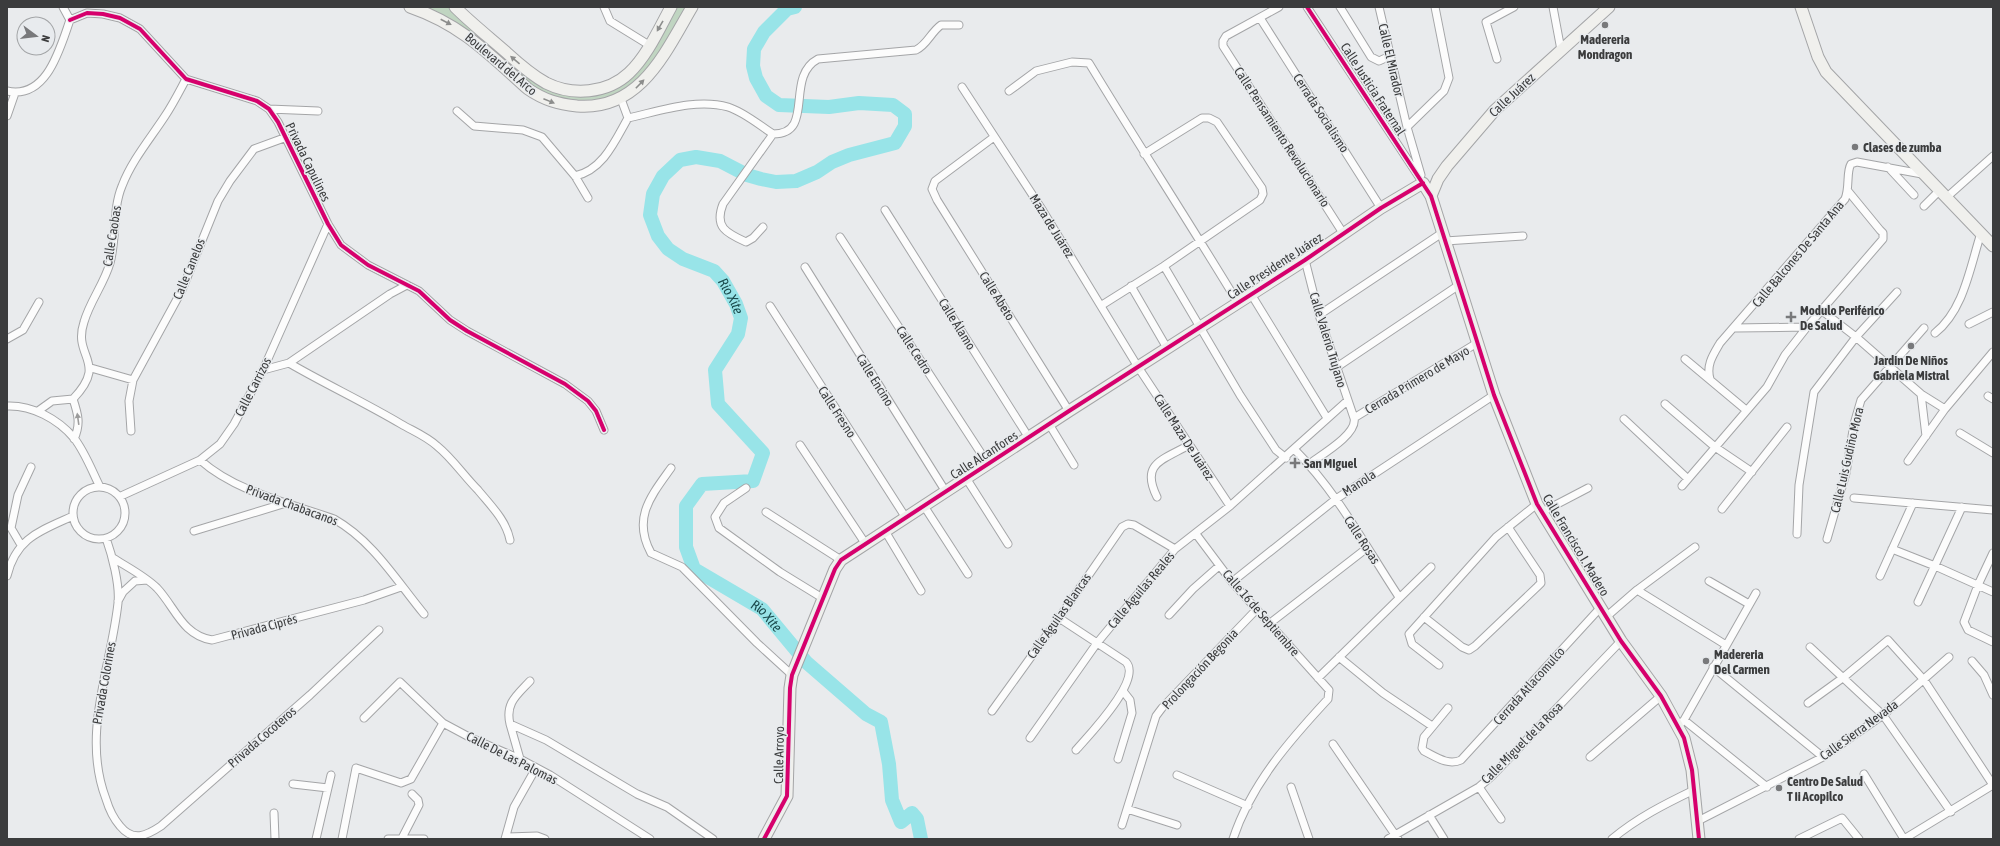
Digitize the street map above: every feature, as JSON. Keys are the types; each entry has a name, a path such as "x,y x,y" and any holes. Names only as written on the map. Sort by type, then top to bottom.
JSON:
{"street":[{"path":"7,91 15,93 29,89 43,80 57,56 70,20 63,7"},
{"name":"Boulevard del Arco","path":"410,7 446,22 471,37 528,89 549,102 560,105 594,107 621,99 633,91 654,68 692,7"},
{"name":"Boulevard del Arco","path":"455,7 535,76 547,83 573,90 598,90 621,80 634,67 649,45 671,7"},
{"path":"604,7 610,21 649,45"},
{"path":"1260,18 1279,7"},
{"name":"Calle Justicia Fraternal","path":"1307,7 1423,183"},
{"path":"1340,7 1374,59 1379,61 1390,56"},
{"name":"Calle El Mirador","path":"1379,7 1407,127 1423,183"},
{"path":"1407,127 1444,91 1449,78 1435,7"},
{"path":"1497,59 1486,22 1514,7"},
{"path":"1554,7 1561,50"},
{"path":"1801,7 1818,57 1826,72 1922,174 1944,194 1981,233 1992,242"},
{"name":"Calle Juárez","path":"1431,196 1436,183 1447,166 1495,110 1561,50 1603,9"},
{"path":"70,20 87,14 104,14 120,18 140,29 186,80 246,97 269,109 318,111"},
{"name":"Calle Pensamiento Revolucionario","path":"1260,18 1232,31 1223,41 1226,52 1343,233"},
{"name":"Cerrada Socialismo","path":"1260,18 1381,208"},
{"path":"574,176 589,171 597,165 605,156 628,118 680,107 708,104 728,108 738,112 773,134 792,130 797,118 803,77 806,69 811,63 818,59 916,50 924,45 941,25 959,25"},
{"path":"1010,90 1036,71 1072,62 1089,64 1238,303"},
{"name":"Calle Caobas","path":"91,368 82,346 81,332 84,320 110,263 121,187 129,170 166,115 186,80"},
{"name":"Maza de Juárez","path":"962,87 1102,305 1138,367"},
{"path":"7,116 15,93"},
{"path":"621,99 628,118"},
{"name":"Privada Capulines","path":"269,109 278,122 284,138 328,224 341,245 356,257 407,286 419,291 450,320 467,331 571,388 588,401 596,411 604,430"},
{"path":"457,112 474,126 523,130 542,137 574,176 588,198"},
{"path":"1102,305 1164,266 1260,200 1263,194 1262,188 1217,122 1209,118 1202,118 1144,154"},
{"path":"763,227 753,238 746,242 734,236 720,224 719,214 723,204 773,134"},
{"name":"Calle Abeto","path":"994,137 935,181 932,189 937,200 1069,411"},
{"name":"Calle Canelos","path":"131,432 129,401 133,380 182,290 207,224 230,181 254,149 284,138"},
{"path":"1924,206 1944,194 1993,156"},
{"name":"Calle Balcones De Santa Ana","path":"1710,379 1708,370 1714,353 1720,343 1839,207 1848,191 1848,170 1852,163 1857,162 1922,174"},
{"path":"1888,167 1914,195"},
{"name":"Calle Francisco I. Madero","path":"1423,183 1431,196 1494,396 1540,508 1621,641 1681,723 1688,752 1694,790 1696,822 1699,839"},
{"name":"Calle Presidente Juárez","path":"1138,367 1305,260 1381,208 1423,183"},
{"path":"1682,486 1767,387 1786,354 1807,327 1881,241 1883,236 1880,230 1848,191"},
{"name":"Calle Álamo","path":"885,210 1029,438"},
{"name":"Calle Carrizos","path":"121,496 200,460 220,444 234,424 263,370 328,224"},
{"path":"1935,333 1946,324 1959,302 1981,233"},
{"path":"1319,315 1444,237 1523,236"},
{"name":"Calle Cedro","path":"840,237 988,464"},
{"name":"Calle Valerio Trujano","path":"1305,260 1319,315 1354,418"},
{"path":"1164,266 1252,413 1276,450 1286,458"},
{"name":"Calle Encino","path":"805,267 946,492"},
{"path":"1337,367 1459,285"},
{"path":"263,370 289,363 390,294 407,286"},
{"path":"1131,286 1167,348"},
{"path":"1797,534 1799,484 1814,392 1856,336 1897,292"},
{"path":"1251,294 1327,418"},
{"path":"7,339 23,330 39,302"},
{"name":"Calle Fresno","path":"770,306 906,518"},
{"path":"1821,310 1856,336 1921,394 1945,409"},
{"path":"1969,324 1993,312"},
{"path":"1734,328 1807,327"},
{"name":"Calle Luis Gudiño Mora","path":"1827,539 1846,473 1857,410 1866,392 1924,328"},
{"name":"Cerrada Primero de Mayo","path":"1309,464 1348,435 1355,424 1354,418 1477,343"},
{"path":"1908,462 1945,409 1993,352"},
{"path":"1685,359 1746,410"},
{"path":"289,363 318,380 420,433 437,446 493,508 506,526 510,540"},
{"name":"Calle Alcanfores","path":"841,560 1138,367"},
{"name":"Calle Maza De Juárez","path":"1138,367 1230,506"},
{"path":"38,411 52,401 73,399 84,388 91,368 133,380"},
{"path":"1921,394 1926,436"},
{"name":"Manola","path":"1232,582 1336,499 1494,396"},
{"path":"73,399 79,417 80,428 74,439"},
{"name":"Calle Águilas Reales","path":"1030,738 1097,643 1175,549 1196,534 1286,458 1327,418 1347,401"},
{"path":"1665,404 1715,447 1752,472"},
{"path":"7,406 38,411 59,423 74,439 100,487"},
{"path":"1624,420 1688,479"},
{"path":"1049,424 1074,465"},
{"path":"1722,509 1787,427"},
{"path":"1960,433 1993,453"},
{"path":"800,445 865,543"},
{"path":"1157,497 1150,479 1152,470 1159,462 1189,445"},
{"name":"Calle Rosas","path":"1295,450 1309,464 1336,499 1399,597"},
{"name":"Privada Chabacanos","path":"200,460 214,472 241,486 334,519 346,526 371,547 424,614"},
{"path":"21,545 11,528 18,495 30,466"},
{"path":"671,468 650,497 645,512 644,530 651,553 682,568 757,643 794,671"},
{"path":"966,478 1008,544"},
{"path":"100,487 109,488 121,496 125,504 126,513 124,522 119,530 106,538 99,539 84,535 79,530 72,516 76,500 82,493 89,489 100,487"},
{"path":"746,488 724,503 716,514 715,520 718,528 780,572 824,599"},
{"path":"1439,665 1412,644 1409,637 1412,630 1496,537 1508,527 1540,508 1588,488"},
{"path":"1854,498 1993,510"},
{"path":"194,531 286,502"},
{"path":"1880,576 1913,503"},
{"path":"924,506 968,574"},
{"path":"1918,602 1962,508"},
{"path":"766,512 841,560"},
{"path":"7,576 10,564 21,545 31,535 72,516"},
{"name":"Calle Águilas Blancas","path":"992,710 1060,618 1122,527 1128,524 1134,525 1175,549"},
{"path":"1424,617 1462,647 1469,650 1538,587 1541,583 1540,575 1508,527"},
{"path":"885,530 921,591"},
{"name":"Calle 16 de Septiembre","path":"1196,534 1232,582 1329,690 1328,699 1286,745 1264,776 1248,806"},
{"name":"Privada Colorines","path":"106,538 113,558 118,601 96,726 97,765 101,786 116,821 130,835 140,838"},
{"name":"Cerrada Atlacomulco","path":"1432,726 1422,743 1422,748 1424,751 1448,762 1461,760 1604,612 1637,590 1695,547"},
{"path":"1269,624 1367,548"},
{"path":"1892,549 1935,566 1993,592"},
{"path":"1993,553 1965,618 1965,627 1974,634 1993,642"},
{"name":"Privada Ciprés","path":"113,558 147,580 163,596 184,625 195,634 212,640 364,600 401,586"},
{"name":"Calle Arroyo","path":"764,839 787,796 790,688 794,671 835,569 841,560"},
{"path":"1169,615 1193,589 1219,566"},
{"path":"1318,678 1431,567"},
{"path":"118,601 123,592 135,581 147,580"},
{"path":"1709,581 1749,604"},
{"path":"1637,590 1726,645"},
{"path":"1756,593 1681,723 1767,787"},
{"name":"Prolongación Begonia","path":"1122,826 1156,716 1256,610"},
{"path":"1060,618 1129,665 1128,680 1123,690 1104,717 1076,750"},
{"name":"Privada Cocoteros","path":"140,838 161,826 310,695 379,630"},
{"path":"1808,703 1844,677 1888,640 1924,680 1993,785 1951,812 1904,839 1864,774"},
{"name":"Calle Miguel de la Rosa","path":"1388,839 1397,837 1429,815 1479,787 1493,775 1621,641"},
{"path":"1810,647 1844,677 1883,715 1951,812"},
{"path":"1338,657 1383,693 1432,726 1448,708"},
{"name":"Calle Sierra Nevada","path":"1696,822 1767,787 1822,757 1883,715 1949,657"},
{"path":"1972,662 1984,675 1993,695"},
{"path":"1713,667 1822,757"},
{"path":"520,759 508,714 510,706 530,681"},
{"name":"Calle De Las Palomas","path":"364,718 400,682 443,723 471,738 520,759 550,775 650,839"},
{"path":"1118,758 1132,712 1130,700 1123,690"},
{"path":"1590,757 1661,696"},
{"path":"342,839 356,768 401,783 407,782 411,779 443,723"},
{"path":"510,724 546,740 631,790 667,807 713,839"},
{"path":"1333,744 1397,837"},
{"path":"536,768 514,807 506,838 537,836 545,839"},
{"path":"316,839 331,775"},
{"path":"1177,775 1248,806 1234,839"},
{"path":"293,784 328,788"},
{"path":"1291,787 1309,839"},
{"path":"1479,787 1501,819"},
{"path":"1612,839 1628,825 1658,807 1694,790"},
{"path":"402,838 419,805 418,800 412,794"},
{"path":"1127,809 1177,825"},
{"path":"274,813 275,839"},
{"path":"1429,815 1444,839"},
{"path":"1799,839 1842,818 1859,839"},
{"path":"388,839 424,839"}],"green space":[{"path":"410,7 455,7 535,76 573,90 621,80 671,7 692,7 664,55 621,99 549,101 471,37"}],"waterway":[{"name":"Rio Xite","path":"795,7 787,9 764,32 754,49 753,66 756,78 766,96 779,105 829,107 859,103 893,105 905,114 905,126 895,143 849,155 832,162 817,172 796,181 776,182 761,179 747,175 720,161 696,157 680,160 663,176 653,194 650,215 658,236 668,249 683,259 714,271 723,281 736,304 741,318 738,334 715,370 718,404 763,453 753,481 702,484 686,506 686,547 694,569 762,609 806,662 866,714 881,722 889,764 892,800 901,822 912,813 917,819 921,839"}],"cycle path":[{"path":"1307,7 1431,196 1494,395 1537,504 1621,641 1661,696 1684,738 1692,770 1699,839"},
{"path":"70,20 87,13 103,14 120,18 140,29 186,79 257,101 269,109 278,122 328,224 341,245 368,265 419,291 450,320 467,331 565,384 588,401 596,411 604,430"},
{"path":"764,839 787,796 790,688 792,675 835,569 841,560 1069,411 1305,260 1381,208 1423,183"}],"place":[{"name":"Madereria Mondragon","path":"1605,25"},
{"name":"Clases de zumba","path":"1855,147"},
{"name":"Modulo Periférico De Salud","path":"1791,317"},
{"name":"Jardin De Niños Gabriela Mistral","path":"1911,346"},
{"name":"San MIguel","path":"1295,463"},
{"name":"Madereria Del Carmen","path":"1706,661"},
{"name":"Centro De Salud T Ii Acopilco","path":"1779,788"}]}
